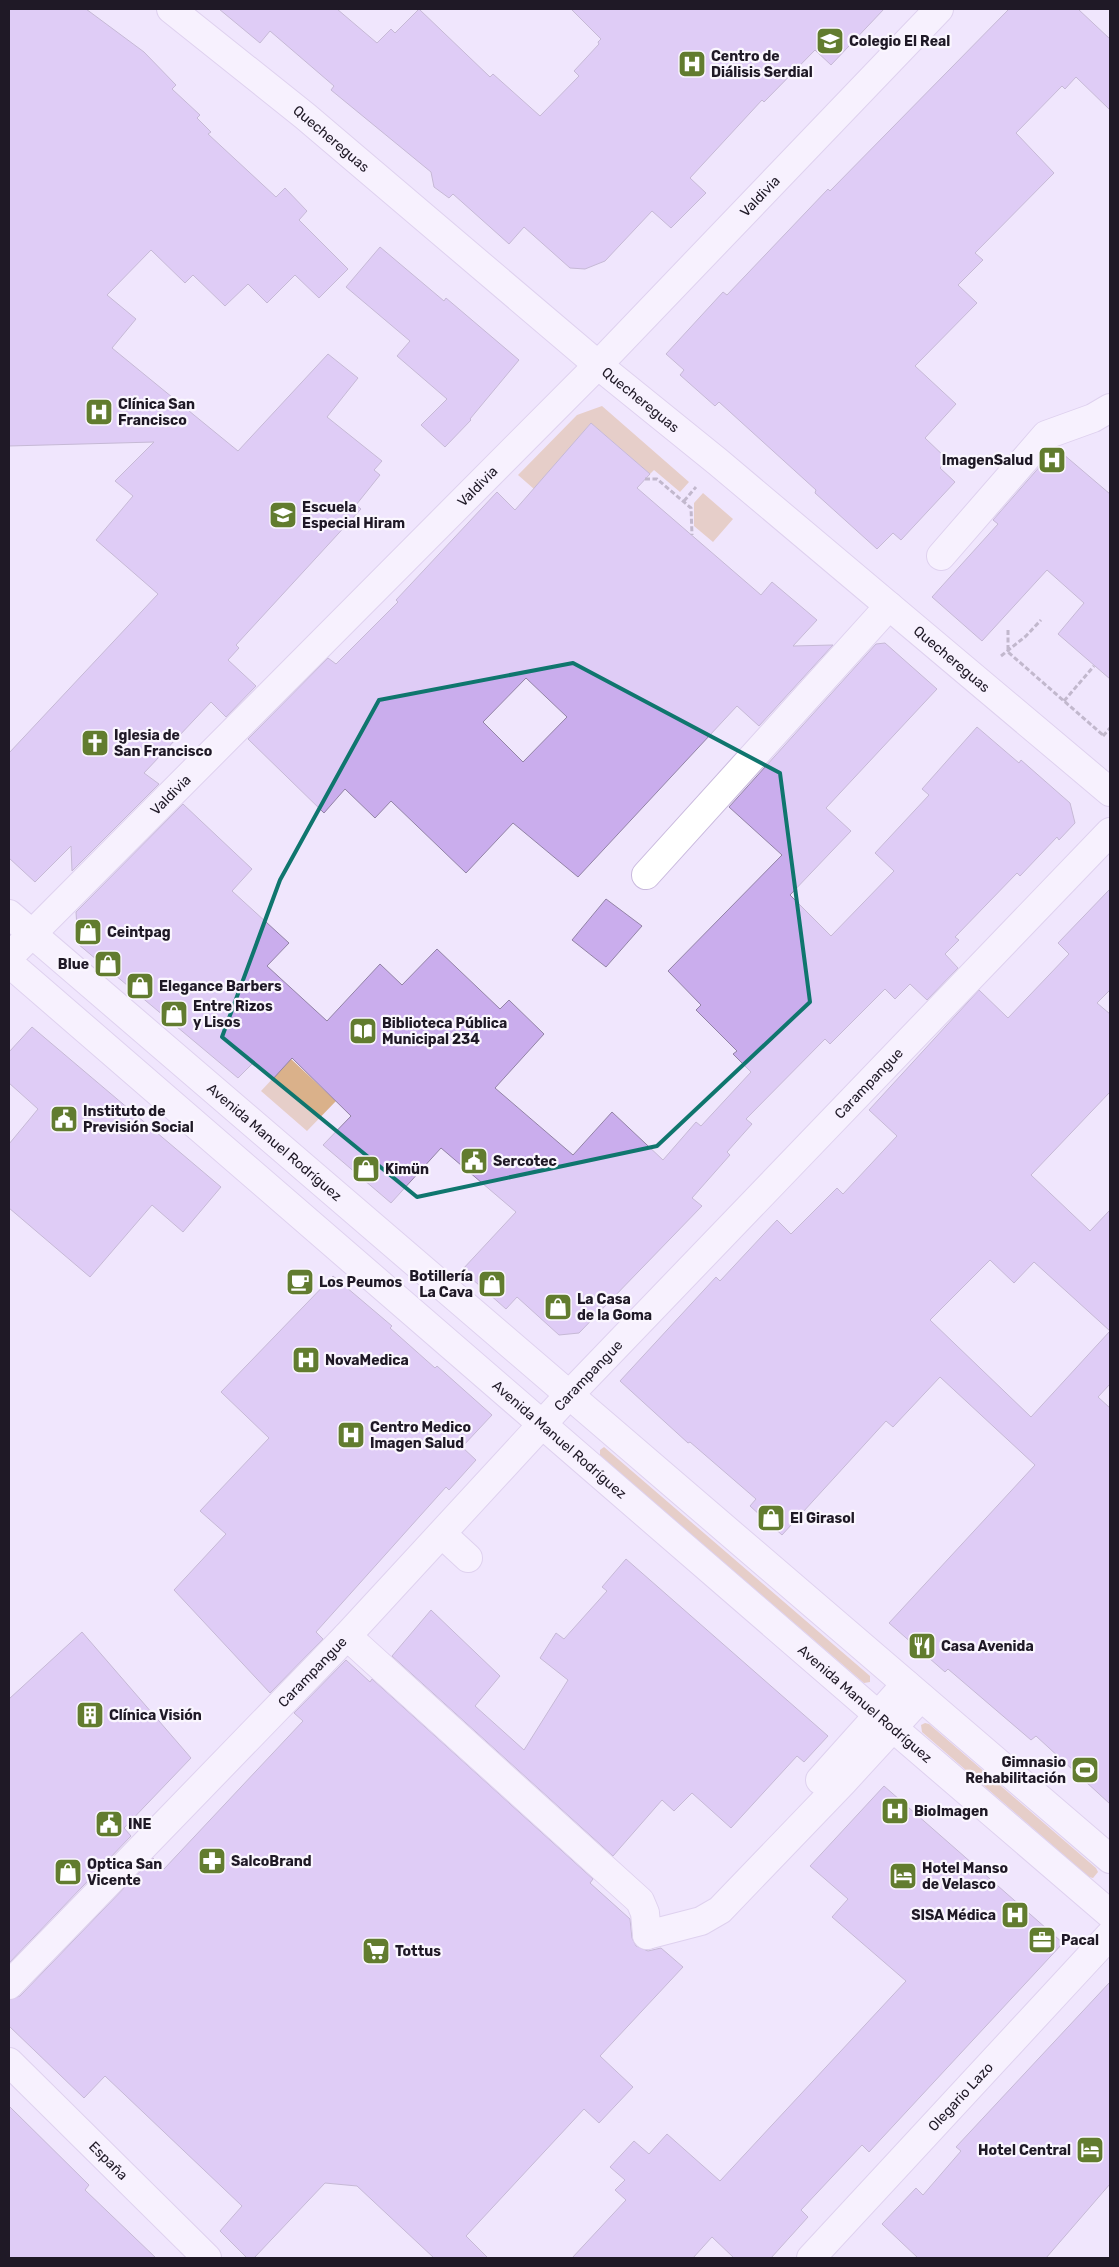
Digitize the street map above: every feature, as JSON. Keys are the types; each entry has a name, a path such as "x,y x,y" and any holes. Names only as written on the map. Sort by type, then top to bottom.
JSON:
{"street":[{"name":"Quechereguas","path":"171,9 304,116 598,365 718,462 1110,792"},
{"name":"Valdivia","path":"9,957 215,764 939,9"},
{"path":"941,556 1046,435 1093,418 1110,408"},
{"path":"646,875 889,606"},
{"name":"Carampangue","path":"9,1986 347,1636 570,1394 1110,832"},
{"name":"Avenida Manuel Rodríguez","path":"9,914 1110,1859"},
{"name":"Avenida Manuel Rodríguez","path":"9,963 885,1722 1110,1914"},
{"path":"442,1534 468,1558"},
{"path":"347,1636 640,1901 645,1912 647,1935 678,1920 721,1886 885,1722 913,1691"},
{"name":"Olegario Lazo","path":"811,2258 1110,1934"},
{"name":"España","path":"9,2062 208,2258"}],"path":[{"path":"645,480 657,479 691,508 692,535"},
{"path":"962,667 981,669 1008,652 1041,620"},
{"path":"1008,630 1008,652 1104,736"},
{"path":"1064,701 1094,666"}],"highlighted area":[{"path":"573,663 780,773 810,1002 657,1146 417,1197 222,1037 280,880 379,700"}],"shaded area":[{"path":"602,406 689,482 680,492 654,470 650,474 591,423 534,489 518,475 577,415"},
{"path":"703,493 733,519 713,542 694,526 694,503"},
{"path":"291,1059 336,1101 307,1131 261,1091"},
{"path":"604,1447 870,1676 870,1682 864,1683 600,1456 600,1450"},
{"path":"929,1724 1096,1868 1098,1872 1093,1878 1089,1877 922,1732 921,1725"}],"building":[{"path":"9,9 86,9 144,52 176,85 172,89 200,115 197,118 211,132 208,134 276,197 285,188 307,211 299,220 348,269 319,298 295,275 267,303 248,284 225,306 193,275 185,283 151,250 107,295 136,319 112,348 238,451 328,354 358,378 327,417 382,461 374,470 380,475 356,505 361,509 236,645 239,648 228,660 256,686 226,717 211,702 144,773 159,784 72,871 71,846 35,882 9,858 9,753 158,594 96,540 133,496 115,481 154,442 9,446"},
{"path":"219,9 337,9 377,43 391,29 395,33 419,9 490,77 493,74 540,116 579,76 574,71 599,44 598,42 601,39 571,9 884,9 831,65 815,50 764,102 762,100 690,178 706,193 671,228 652,211 605,261 585,269 570,268 524,227 509,244 453,194 449,198 434,187 431,172 331,90 334,86 270,31 260,43"},
{"path":"1009,9 1078,9 1110,39 1110,110 1076,77 1065,89 1062,86 1016,133 1054,173 975,253 983,260 958,285 977,303 915,366 956,404 925,438 948,460 940,468 955,482 901,540 893,533 877,549 815,493 816,490 719,402 715,406 680,375 684,370 666,354 723,292 727,295 828,189 830,191"},
{"path":"380,247 444,301 446,298 519,360 471,420 445,447 421,425 447,399 397,356 410,341 346,287"},
{"path":"591,423 650,474 637,488 761,595 772,582 817,620 793,646 833,645 759,726 737,706 578,877 513,823 466,873 391,801 375,818 345,789 324,813 248,739 328,658 336,664 398,602 396,600 497,492 515,510","holes":["526,678 567,717 523,762 483,722"]},
{"path":"1056,448 1110,494 1110,679 1058,634 1084,603 1047,570 982,641 932,597 998,524 993,520"},
{"path":"885,643 937,689 826,808 851,831 790,895 831,936 894,871 875,853 929,795 922,789 977,727 1019,763 1021,760 1070,803 1075,823 1059,840 1057,837 1020,876 1017,873 955,937 959,940 945,954 958,968 927,1000 910,984 895,999 885,989 830,1044 825,1039 746,1119 752,1124 727,1152 730,1155 692,1198 702,1206 579,1333 559,1335 517,1297 506,1309 462,1270 516,1212 441,1148 391,1203 323,1145 351,1116 292,1058 272,1080 254,1062 238,1078 78,944 76,912 183,804 252,869 232,891 289,943 267,966 327,1021 380,964 402,985 437,949 500,1009 509,1000 544,1034 495,1088 573,1155 612,1112 663,1160 696,1122 701,1126 751,1072 733,1054 737,1051 696,1010 701,1005 668,971 782,855 729,807 876,644"},
{"path":"1110,889 1110,990 1097,1003 1110,1014 1110,1092 1031,1175 1090,1231 1110,1210 1110,1331 1110,1384 1098,1397 1110,1408 1110,1804 1036,1736 1031,1740 948,1669 945,1672 889,1623 1035,1465 940,1377 893,1427 886,1421 782,1535 750,1506 756,1499 690,1442 688,1443 620,1381 716,1277 720,1281 777,1220 791,1234 837,1188 843,1194 897,1136 869,1110 979,990 1008,1018 1069,954 1058,943","holes":["990,1260 1014,1283 1034,1262 1110,1331 1031,1417 930,1320"]},
{"path":"606,899 642,926 606,967 572,940"},
{"path":"32,1027 221,1187 183,1232 152,1205 90,1277 9,1208 9,1144 38,1109 9,1083 9,1052"},
{"path":"333,1276 392,1326 390,1328 435,1368 437,1366 492,1415 462,1447 476,1460 449,1490 446,1487 316,1632 323,1639 270,1693 174,1590 226,1534 200,1511 269,1438 221,1392"},
{"path":"626,1559 828,1736 804,1762 797,1756 731,1828 692,1793 674,1811 662,1800 613,1856 392,1656 431,1610 500,1676 475,1706 524,1750 568,1680 540,1658 556,1633 564,1639 607,1591 602,1587"},
{"path":"82,1632 191,1758 124,1828 131,1836 9,1963 9,1699"},
{"name":"Tottus","path":"346,1660 370,1682 372,1679 593,1879 590,1883 630,1919 632,1938 636,1946 648,1951 661,1948 683,1967 600,2056 633,2087 599,2123 584,2109 466,2236 488,2258 434,2258 357,2186 325,2183 254,2258 247,2258 220,2231 242,2206 105,2076 84,2098 9,2026 9,2000 20,1996 153,1858 164,1869 303,1721 294,1713"},
{"path":"884,1786 1063,1943 869,2152 862,2145 801,2210 808,2217 771,2258 734,2258 712,2237 693,2258 572,2258 626,2200 615,2190 625,2180 610,2167 634,2141 649,2154 667,2134 720,2181 906,1981 832,1917 848,1899 810,1866"},
{"path":"1110,1982 1110,2184 1046,2258 918,2258 882,2224 916,2188 923,2195 961,2151 956,2147"},
{"path":"9,2106 89,2185 85,2190 156,2258 9,2258"}],"place":[{"name":"Colegio El Real","path":"830,41"},
{"name":"Centro de Diálisis Serdial","path":"692,64"},
{"name":"Clínica San Francisco","path":"99,412"},
{"name":"ImagenSalud","path":"1052,460"},
{"name":"Escuela Especial Hiram","path":"283,515"},
{"name":"Iglesia de San Francisco","path":"95,743"},
{"name":"Ceintpag","path":"88,932"},
{"name":"Blue","path":"108,964"},
{"name":"Elegance Barbers","path":"140,986"},
{"name":"Entre Rizos y Lisos","path":"174,1014"},
{"name":"Biblioteca Pública Municipal 234","path":"363,1031"},
{"name":"Instituto de Previsión Social","path":"64,1119"},
{"name":"Sercotec","path":"474,1161"},
{"name":"Kimün","path":"366,1169"},
{"name":"Los Peumos","path":"300,1282"},
{"name":"Botillería La Cava","path":"492,1284"},
{"name":"La Casa de la Goma","path":"558,1307"},
{"name":"NovaMedica","path":"306,1360"},
{"name":"Centro Medico Imagen Salud","path":"351,1435"},
{"name":"El Girasol","path":"771,1518"},
{"name":"Casa Avenida","path":"922,1646"},
{"name":"Clínica Visión","path":"90,1715"},
{"name":"Gimnasio Rehabilitación","path":"1085,1770"},
{"name":"BioImagen","path":"895,1811"},
{"name":"INE","path":"109,1824"},
{"name":"SalcoBrand","path":"212,1861"},
{"name":"Optica San Vicente","path":"68,1872"},
{"name":"Hotel Manso de Velasco","path":"903,1876"},
{"name":"SISA Médica","path":"1015,1915"},
{"name":"Pacal","path":"1042,1940"},
{"name":"Tottus","path":"376,1951"},
{"name":"Hotel Central","path":"1090,2150"}]}
